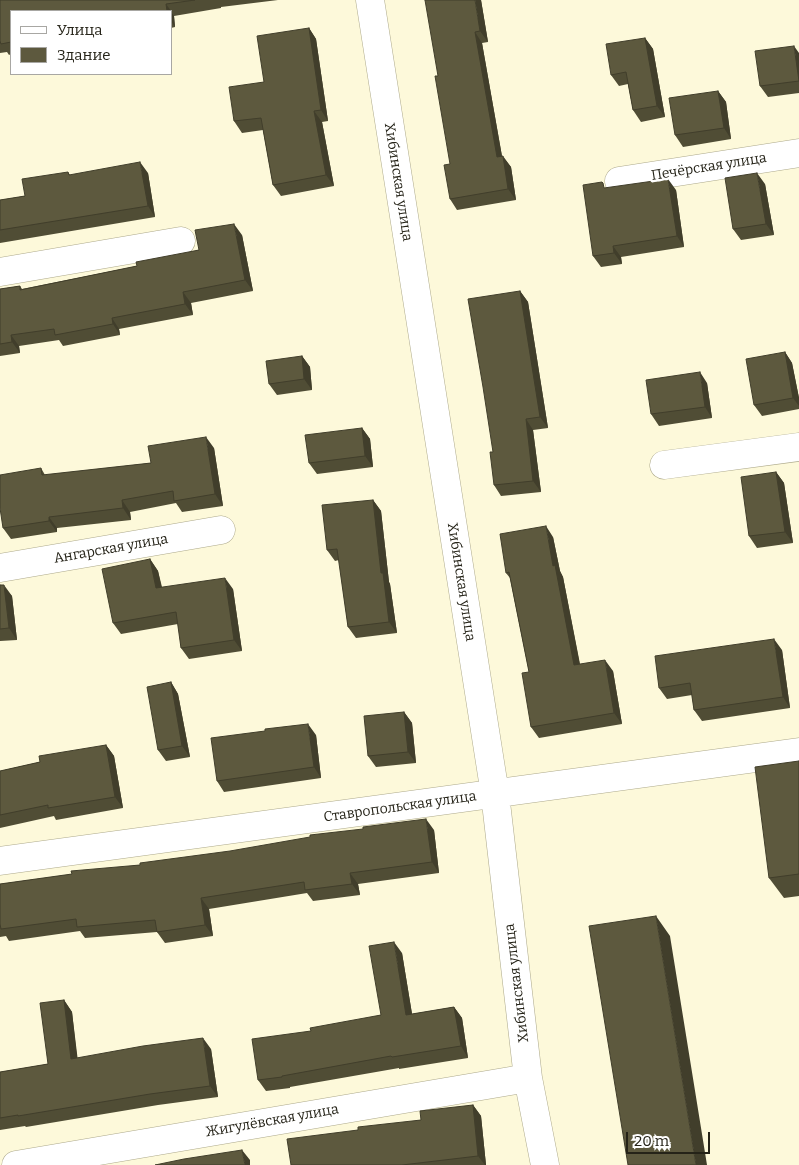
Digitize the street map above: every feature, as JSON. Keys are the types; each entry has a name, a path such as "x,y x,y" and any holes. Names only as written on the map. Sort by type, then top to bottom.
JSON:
{"street":[{"name":"Хибинская улица","path":"370,0 495,794 528,1078 546,1165"},
{"name":"Печёрская улица","path":"619,181 799,153"},
{"path":"0,272 181,240"},
{"path":"664,465 799,447"},
{"name":"Ангарская улица","path":"0,568 221,530"},
{"name":"Ставропольская улица","path":"0,861 799,752"},
{"name":"Жигулёвская улица","path":"16,1165 528,1078"}],"building":[{"path":"0,0 195,0 166,4 167,10 10,10 10,42 1,44"},
{"path":"425,0 475,0 480,31 475,32 497,157 503,156 508,189 450,199 444,165 450,164 435,76 438,76"},
{"path":"309,28 321,110 314,111 326,175 273,185 261,118 234,121 229,87 264,82 257,36"},
{"path":"645,38 657,106 633,110 626,72 611,75 606,44"},
{"path":"794,46 799,81 760,86 755,51"},
{"path":"718,91 724,128 675,135 669,98"},
{"path":"140,162 148,206 0,230 0,200 25,196 22,179 68,172 69,175"},
{"path":"757,173 766,224 733,229 725,178"},
{"path":"668,179 677,236 613,246 614,253 593,256 583,185 602,182 604,188"},
{"path":"234,224 245,280 183,292 185,304 112,318 113,324 55,335 54,329 11,335 12,342 0,344 0,289 20,286 20,290 137,266 136,262 199,250 195,230"},
{"path":"520,291 540,417 526,419 533,481 494,485 490,452 493,452 468,299"},
{"path":"785,352 793,398 754,405 746,359"},
{"path":"302,356 304,379 269,384 266,361"},
{"path":"700,372 705,407 651,414 646,380"},
{"path":"362,428 365,456 309,463 305,435"},
{"path":"206,437 215,494 174,501 173,491 122,500 123,508 49,517 49,521 3,528 0,508 0,475 41,468 42,475 151,463 148,446"},
{"path":"776,472 785,532 749,536 741,477"},
{"path":"373,500 381,573 383,573 389,622 348,627 337,549 327,550 322,505"},
{"path":"546,526 574,665 605,660 614,713 531,727 522,673 529,672 509,572 506,573 500,534"},
{"path":"150,559 156,588 225,578 234,640 181,648 176,612 113,623 102,569"},
{"path":"0,585 4,585 9,628 0,629"},
{"path":"774,639 783,697 694,710 690,683 659,688 655,656"},
{"path":"171,682 182,746 158,750 147,687"},
{"path":"404,712 408,752 368,756 364,716"},
{"path":"308,724 314,767 217,781 211,738"},
{"path":"106,745 115,797 48,808 48,805 0,815 0,771 40,762 39,756"},
{"path":"799,761 799,874 769,878 755,767"},
{"path":"426,819 432,862 350,873 352,884 305,890 304,882 201,898 205,925 157,932 155,920 77,927 76,919 1,929 0,884 72,874 71,871 140,865 140,863 230,851 310,837 310,835"},
{"path":"656,916 696,1165 628,1165 589,926"},
{"path":"394,942 406,1015 454,1007 461,1046 391,1056 258,1080 252,1039 311,1031 310,1028 381,1015 369,946"},
{"path":"64,1000 71,1059 143,1046 203,1038 210,1086 0,1118 0,1072 48,1064 40,1003"},
{"path":"473,1105 478,1156 402,1165 291,1165 287,1139 358,1130 358,1127 421,1120 420,1111"},
{"path":"242,1150 245,1165 155,1165 184,1159"}]}
